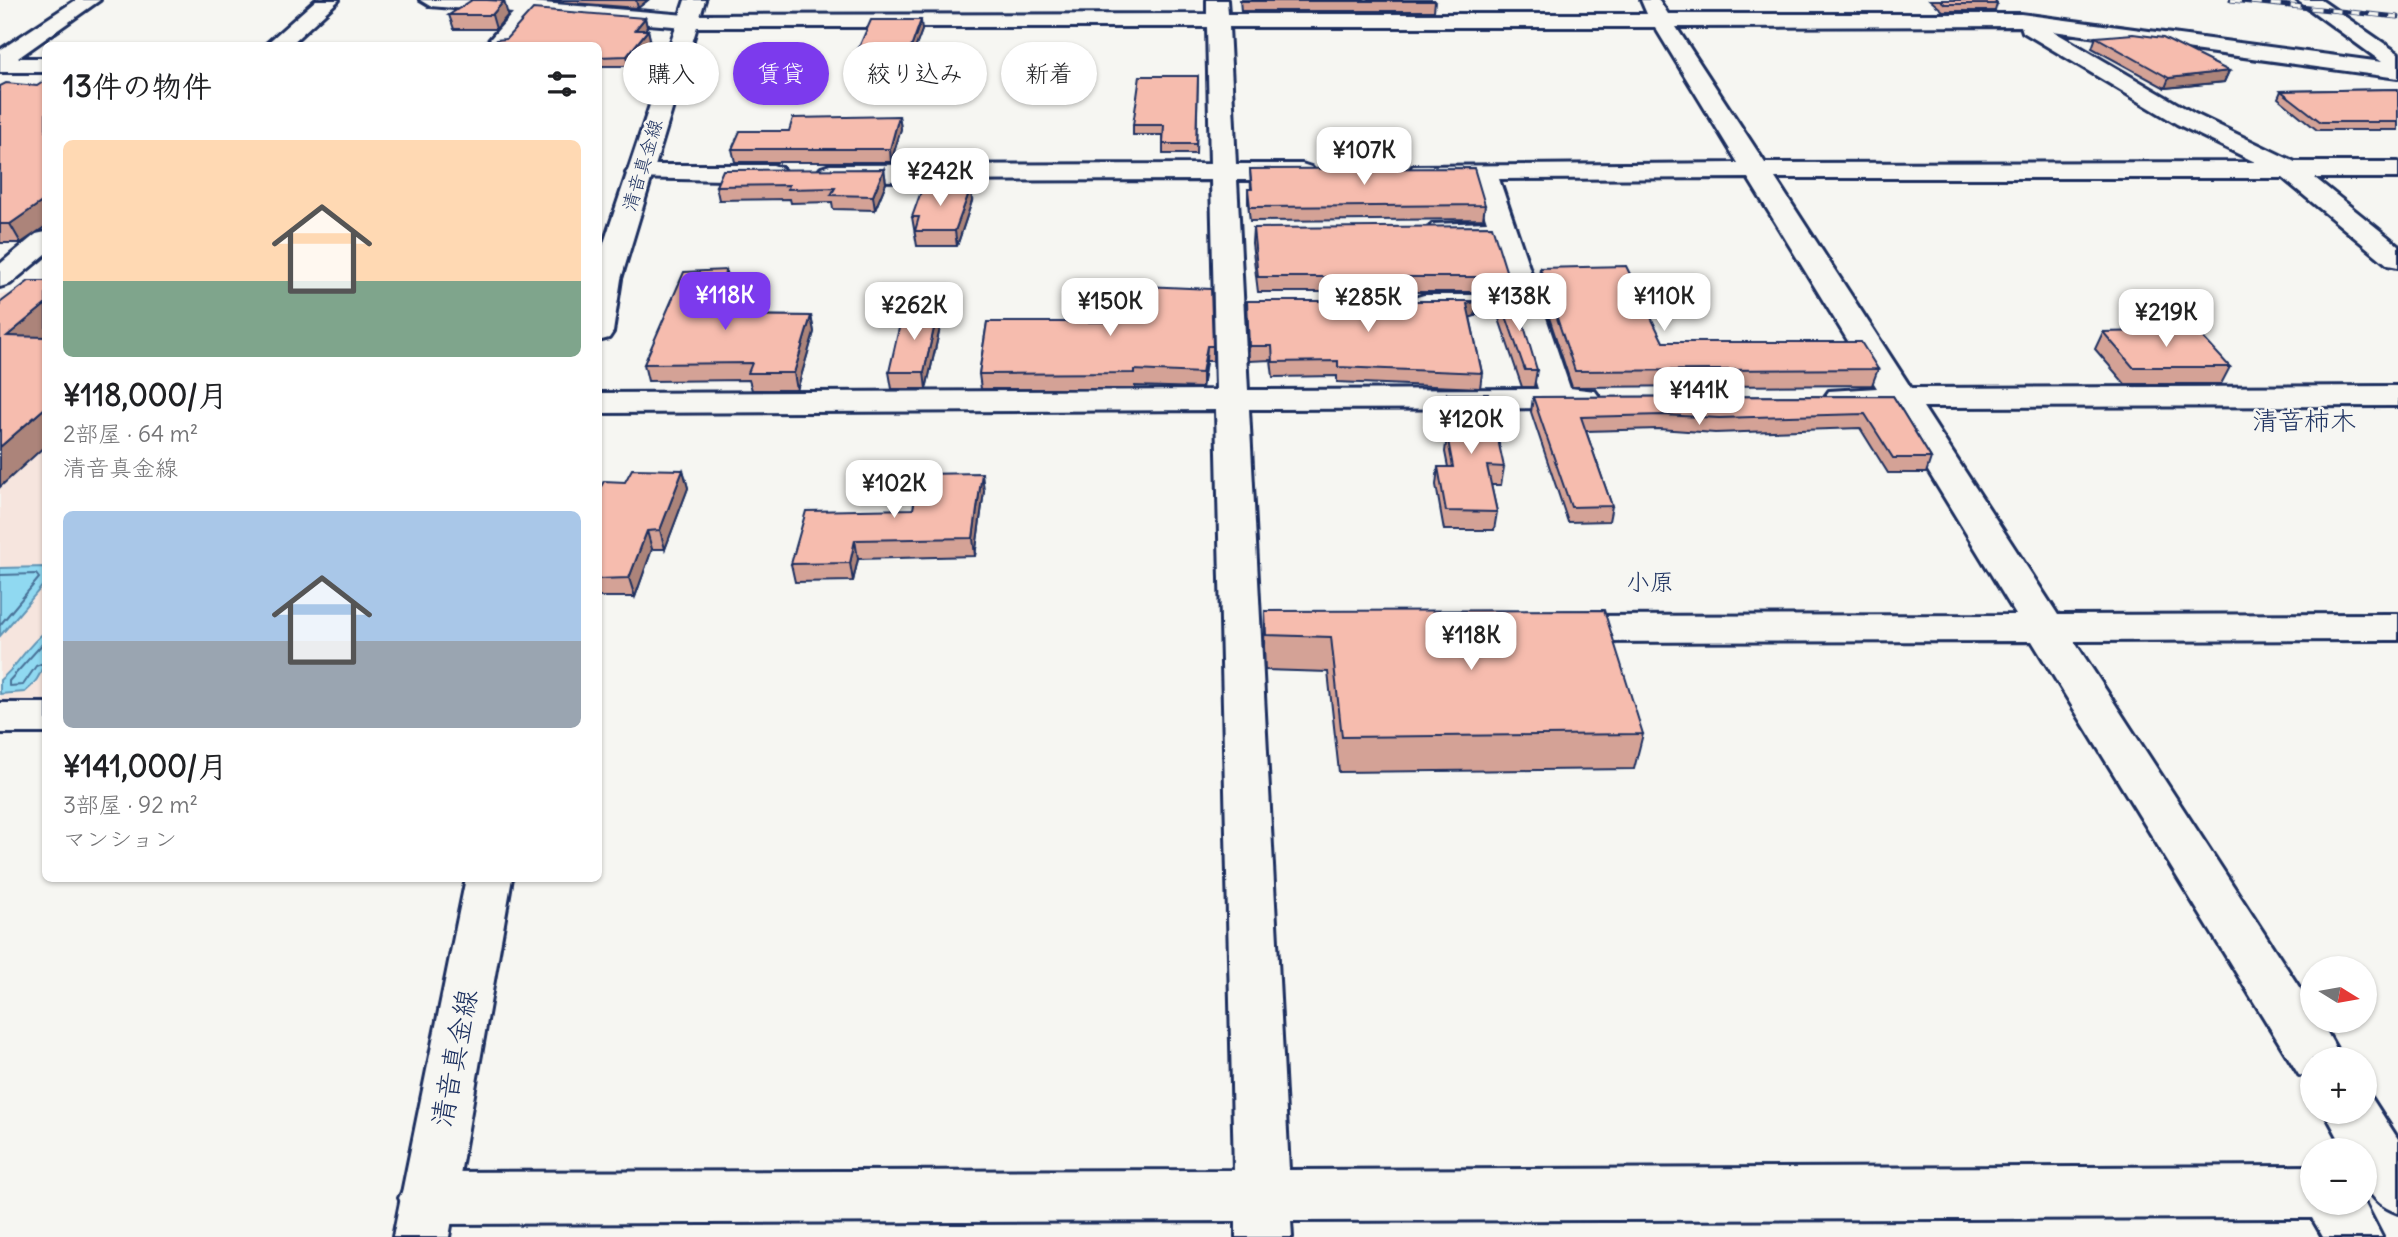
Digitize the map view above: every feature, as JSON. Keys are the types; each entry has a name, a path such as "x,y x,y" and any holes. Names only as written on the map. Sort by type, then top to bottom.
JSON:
{"street":[{"path":"0,62 90,0"},
{"path":"280,42 329,0"},
{"path":"430,0 529,8 1655,10 2021,20 2398,71"},
{"path":"2306,0 2398,63"},
{"path":"499,42 529,8"},
{"name":"清音真金線","path":"603,279 690,10"},
{"path":"1655,10 2309,1047"},
{"path":"1218,11 1226,232 1242,304 1233,400 1262,630 1263,1216"},
{"path":"2021,20 2186,119 2288,169 2398,259"},
{"path":"0,62 42,65"},
{"path":"1402,172 2398,170"},
{"path":"1484,171 1557,398"},
{"path":"639,173 1333,172"},
{"path":"1420,230 1503,230"},
{"path":"1226,232 1254,232"},
{"path":"0,278 42,243"},
{"path":"0,285 34,285"},
{"path":"1391,304 1527,304"},
{"path":"1804,398 2398,396"},
{"path":"602,402 1612,398"},
{"path":"1518,629 2398,627"},
{"path":"0,718 42,718"},
{"name":"清音真金線","path":"424,1218 488,882"},
{"path":"2358,1124 2398,1189 2377,1191"},
{"path":"424,1218 1263,1216 2300,1192"},
{"path":"2341,1215 2354,1237"}],"shaded area":[{"path":"0,294 42,294 42,701 0,701"}],"water":[{"path":"42,567 42,587 0,636 0,568"},
{"path":"42,635 42,668 37,679 25,692 0,694 0,680"}],"building":[{"path":"472,0 504,1 492,15 449,15"},
{"path":"1434,0 1435,1 1242,1"},
{"path":"1940,0 1994,0 1997,4 1945,4"},
{"path":"533,9 645,18 635,30 648,30 638,42 623,42 623,56 602,57 602,42 494,42 506,39"},
{"path":"871,20 921,20 913,42 861,42"},
{"path":"2133,34 2163,38 2229,71 2169,78 2096,37"},
{"path":"1140,76 1198,76 1196,144 1163,144 1164,125 1133,125"},
{"path":"6,83 37,86 42,83 42,202 10,224 0,224 0,86"},
{"path":"2398,89 2398,122 2321,122 2281,91"},
{"path":"899,116 890,149 732,149 740,131 789,131 793,118"},
{"path":"1474,168 1485,205 1250,207 1250,169"},
{"path":"884,169 873,196 831,195 835,188 788,189 789,185 716,186 723,170"},
{"path":"923,186 971,187 955,231 915,231 919,217 912,217"},
{"path":"1492,226 1508,277 1258,277 1253,228"},
{"path":"1626,266 1663,342 1861,342 1878,369 1575,371 1540,268"},
{"path":"726,270 706,315 811,316 794,373 748,373 752,363 644,364 684,272"},
{"path":"29,281 42,281 42,307 7,336 42,337 42,410 0,447 0,302"},
{"path":"1122,285 1211,289 1213,346 1207,346 1202,373 1134,370 1134,373 979,374 987,322 1114,322"},
{"path":"1500,299 1516,299 1537,370 1525,370"},
{"path":"1247,301 1477,301 1467,304 1482,373 1338,367 1338,361 1273,362 1272,346 1249,346"},
{"path":"905,311 938,311 924,372 889,372"},
{"path":"2196,330 2230,367 2133,367 2103,332"},
{"path":"1447,394 1488,394 1504,467 1487,466 1497,512 1446,511 1438,467 1453,467 1447,435 1458,435"},
{"path":"1893,396 1931,458 1893,458 1865,414 1719,418 1663,415 1581,417 1612,506 1571,507 1533,397"},
{"path":"632,469 683,470 660,530 647,531 629,578 602,579 602,485 604,481 625,482"},
{"path":"982,473 973,538 855,540 850,563 791,564 806,511 913,509 920,474"},
{"path":"1604,610 1643,734 1342,737 1331,637 1266,635 1265,611"}],"railway":[{"path":"2231,0 2398,17"}],"district":[{"name":"清音柿木","path":"2304,420"},
{"name":"小原","path":"1650,581"}]}
